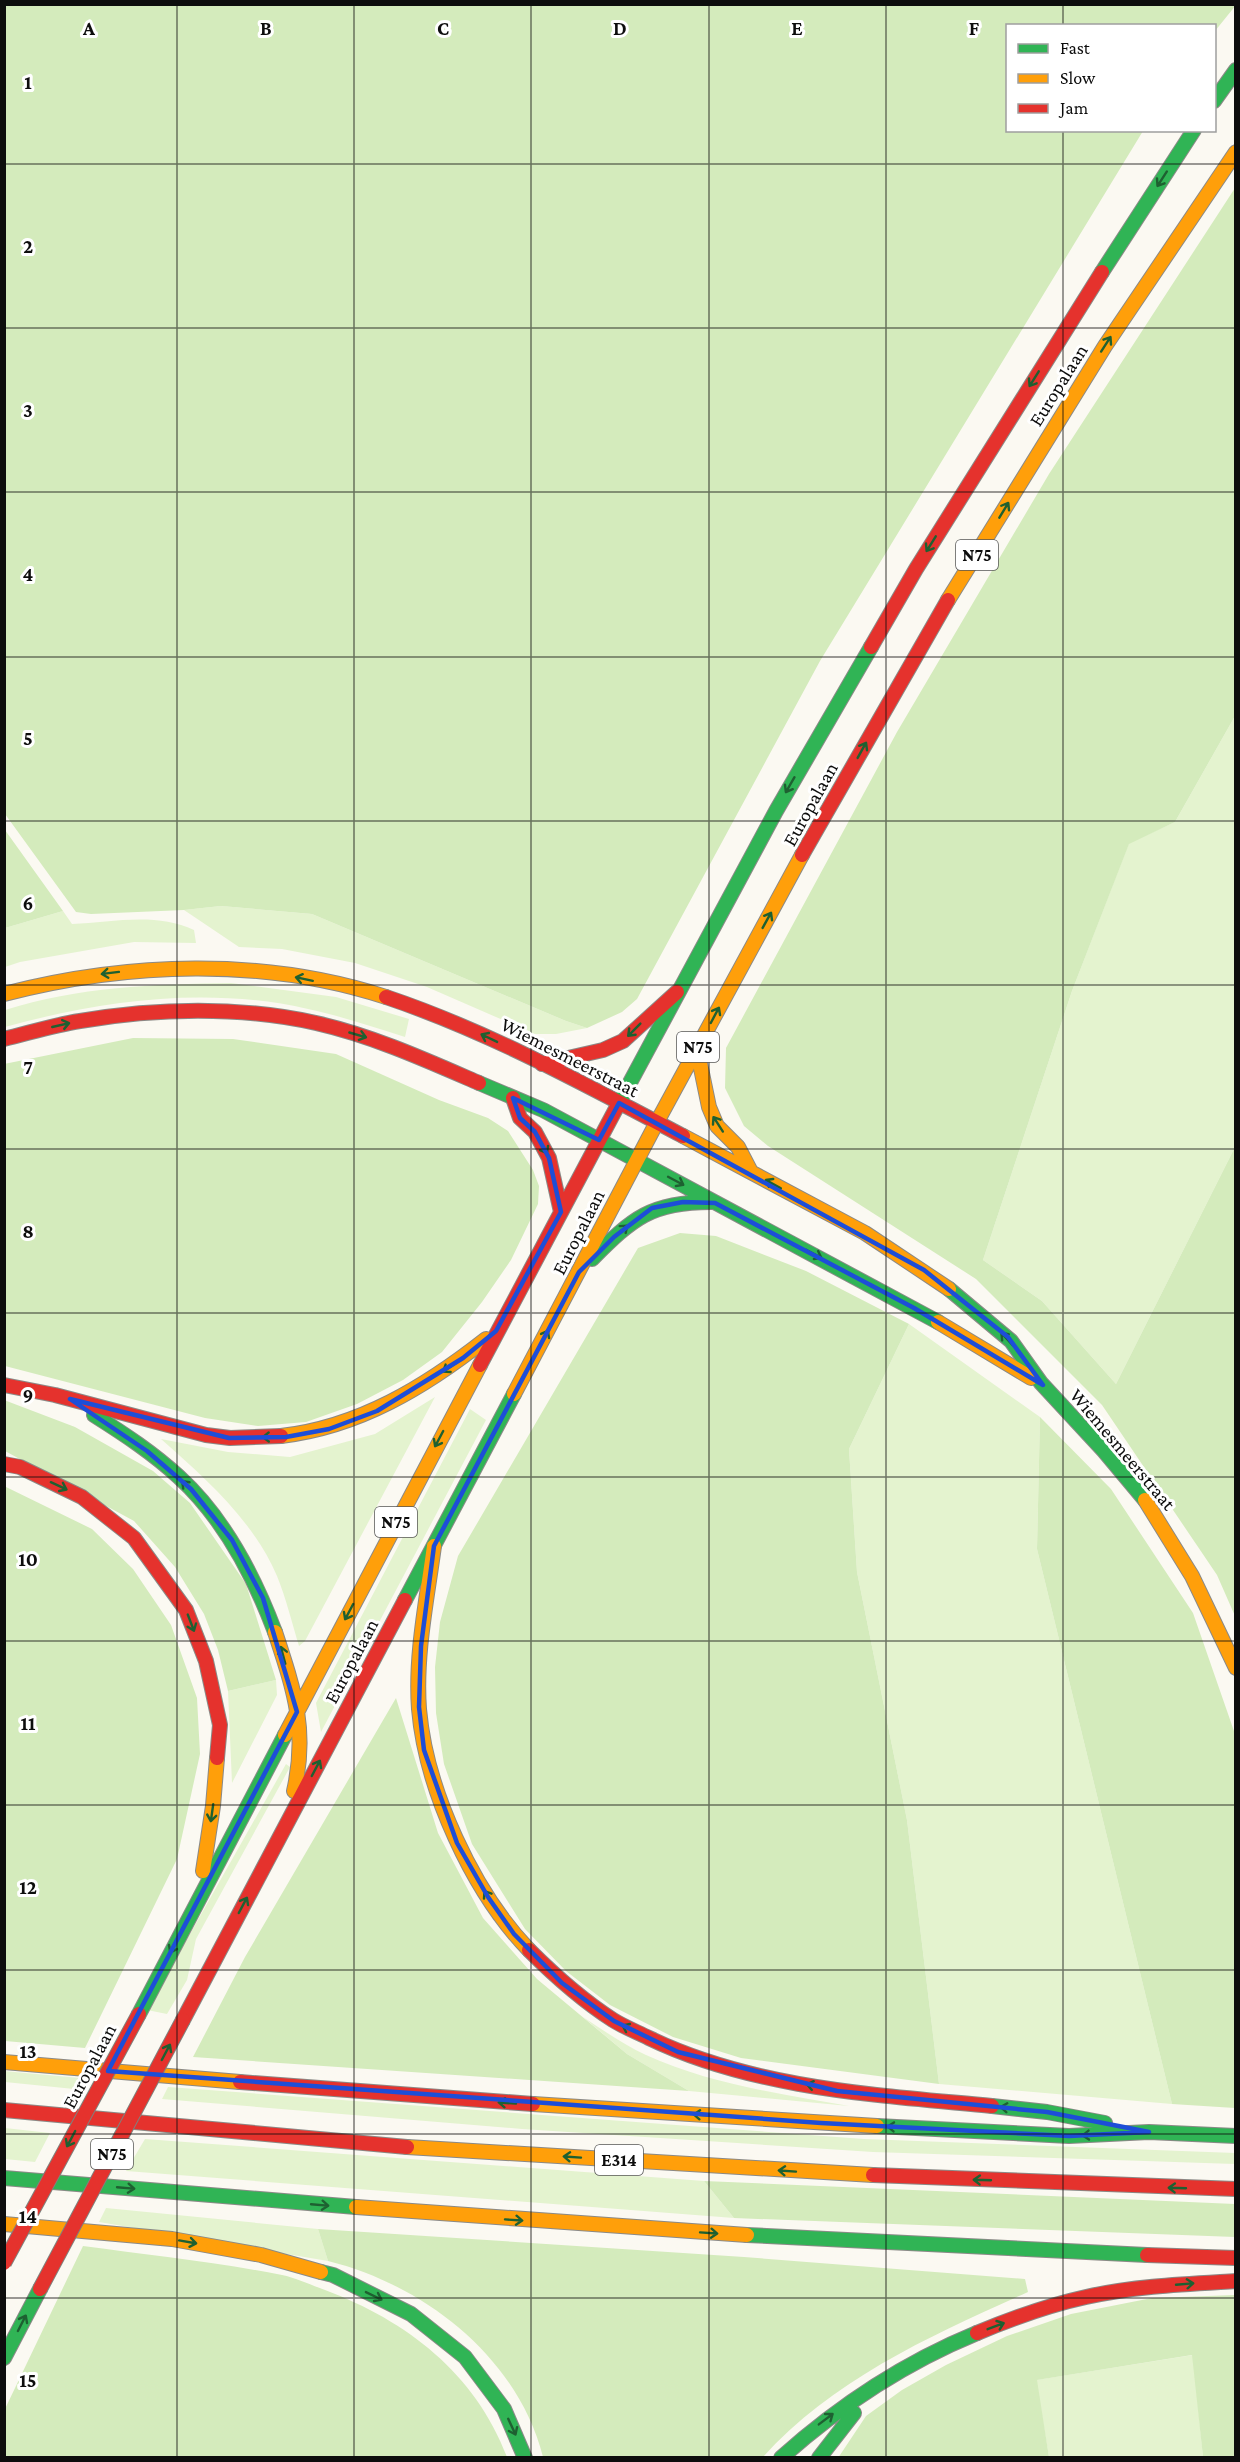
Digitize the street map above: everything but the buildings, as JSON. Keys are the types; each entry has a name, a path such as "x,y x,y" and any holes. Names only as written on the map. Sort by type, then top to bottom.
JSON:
{"main road":[{"path":"1216,100 1236,70"},
{"name":"Europalaan","path":"4,2263 139,2014 200,1893 496,1331 776,811 916,568 1074,314 1193,132"},
{"name":"Europalaan","path":"4,2358 738,971 915,656 1092,366 1236,152"},
{"name":"Wiemesmeerstraat","path":"4,994 92,976 160,968 232,969 296,977 363,991 426,1010 542,1064 751,1172 924,1270 1008,1337 1042,1385 1092,1435 1145,1501 1177,1548 1194,1579 1216,1621 1236,1668"},
{"path":"542,1064 603,1050 623,1041 678,991"},
{"name":"Wiemesmeerstraat","path":"4,1039 79,1021 159,1012 247,1013 316,1023 392,1045 543,1110 914,1308 1042,1385"},
{"path":"697,1049 709,1107 717,1126 738,1147 751,1172"},
{"path":"513,1098 520,1118 535,1132 549,1158 561,1212"},
{"path":"579,1272 623,1228 652,1208 683,1202 715,1203"},
{"path":"4,1385 230,1438 286,1437 329,1429 377,1411 464,1358 496,1331"},
{"path":"70,1399 147,1451 191,1489 232,1540 267,1608 283,1651 302,1733 302,1749 288,1820"},
{"path":"4,1464 20,1467 82,1497 134,1538 186,1610 206,1661 220,1725 213,1806 200,1893"},
{"path":"434,1546 421,1646 419,1707 424,1750 457,1843 488,1897 514,1934 562,1983 615,2021 678,2052 749,2073 837,2091 1047,2112 1149,2132"},
{"path":"4,2062 404,2096 821,2123 1069,2136 1149,2132 1236,2136"},
{"name":"E314","path":"4,2110 399,2146 834,2174 1236,2189"},
{"path":"4,2178 405,2212 830,2241 1236,2258"},
{"path":"4,2224 172,2239 261,2255 333,2275 411,2314 465,2357 504,2409 525,2457"},
{"path":"781,2457 826,2419 886,2379 962,2339 1059,2304 1127,2290 1236,2281"},
{"path":"819,2457 842,2427 886,2379"}],"highlighted area":[{"path":"513,1098 599,1140 619,1103 924,1270 1008,1337 1043,1385 914,1308 715,1203 683,1202 652,1208 614,1237 579,1272 434,1546 421,1646 419,1707 424,1750 457,1843 488,1897 514,1934 562,1983 614,2021 678,2052 837,2091 1047,2112 1149,2132 1069,2136 821,2123 108,2071 297,1712 263,1598 232,1540 191,1489 147,1451 70,1399 229,1438 286,1437 329,1429 377,1411 463,1358 496,1331 561,1212 549,1158 535,1132 520,1118"}],"green space":[{"path":"4,5 1236,5 1216,30 1216,24 1006,24 1006,132 1142,132 820,661 637,999 622,1012 587,1028 312,914 221,906 91,914 76,912 5,814"},
{"path":"1235,188 1235,716 1175,822 1129,844 1072,991 983,1260 1042,1301 1116,1384 1235,1147 1235,1616 1217,1575 1102,1405 976,1279 768,1146 744,1126 725,1088 726,1048 897,732 1049,474"},
{"path":"1235,716 1235,1147 1116,1384 1042,1301 983,1260 1072,991 1129,843 1175,822"},
{"path":"5,830 63,911 5,928"},
{"path":"221,906 312,914 587,1028 556,1034 535,1034 427,987 355,963 282,949 239,947 184,910"},
{"path":"63,911 72,924 150,920 180,924 194,930 196,943 134,942 20,962 5,967 5,928"},
{"path":"231,983 336,997 409,1019 405,1037 308,1009 232,998 194,997 117,1003 5,1027 5,1010 60,996 116,988"},
{"path":"133,1038 233,1039 336,1054 439,1100 488,1118 508,1131 533,1170 539,1186 538,1204 511,1260 482,1302 442,1352 403,1380 357,1404 306,1422 258,1426 205,1418 5,1366 4,1064"},
{"path":"680,1233 716,1236 806,1271 909,1324 849,1449 857,1572 907,1820 939,2084 741,2058 673,2037 610,2005 566,1971 525,1929 472,1844 444,1764 436,1713 435,1667 440,1622 458,1556 638,1248"},
{"path":"909,1324 1040,1417 1037,1549 1172,2104 939,2084 907,1820 857,1572 849,1449"},
{"path":"435,1397 305,1641 299,1646 277,1576 255,1536 211,1485 161,1439 228,1452 290,1457 375,1434"},
{"path":"4,1400 75,1427 153,1471 190,1503 246,1584 276,1680 228,1691 218,1650 204,1614 175,1567 134,1521 5,1451"},
{"path":"470,1409 486,1420 321,1732 316,1703"},
{"path":"1040,1417 1111,1489 1193,1613 1235,1734 1235,2108 1172,2104 1037,1549"},
{"path":"4,1486 92,1529 133,1569 171,1625 197,1698 200,1754 177,1859 85,2048 5,2041"},
{"path":"276,1680 277,1695 232,1783 228,1691"},
{"path":"396,1698 438,1833 483,1918 537,1979 627,2054 689,2091 193,2057 245,1957"},
{"path":"286,1764 290,1767 196,1939 187,1980 167,2014 147,2010"},
{"path":"583,2017 638,2051 695,2074 746,2087 849,2106 689,2091 627,2054"},
{"path":"4,2071 80,2078 74,2089 5,2082"},
{"path":"168,2087 864,2139 1235,2153 1235,2164 873,2152 522,2129 162,2099"},
{"path":"5,2128 50,2133 35,2162 5,2159"},
{"path":"145,2139 704,2181 734,2218 126,2171"},
{"path":"704,2181 1235,2204 1235,2237 734,2218"},
{"path":"106,2208 318,2229 328,2261 99,2222"},
{"path":"318,2229 744,2257 1025,2279 1028,2292 921,2342 853,2382 791,2429 763,2457 543,2457 531,2421 512,2388 490,2358 432,2307 364,2272 328,2261"},
{"path":"83,2246 208,2262 282,2275 355,2303 384,2317 410,2334 457,2375 477,2400 507,2457 5,2457 4,2411"},
{"path":"1235,2295 1235,2457 1203,2457 1192,2355 1037,2380 1049,2457 838,2458 866,2416 902,2390 946,2365 1007,2336 1071,2314 1152,2298"},
{"path":"1193,2355 1203,2457 1049,2457 1036,2380"}],"traffic: fast":[{"path":"1216,98 1236,70"},
{"path":"1102,272 1193,132"},
{"path":"619,1103 776,811 871,647"},
{"path":"479,1083 543,1110 938,1322"},
{"path":"592,1259 619,1233 644,1215 673,1205 711,1202"},
{"path":"949,1289 1011,1341 1041,1383 1104,1451 1145,1500"},
{"path":"405,1600 514,1394"},
{"path":"94,1415 138,1444 169,1468 195,1493 224,1530 248,1569 275,1632"},
{"path":"139,2014 285,1735"},
{"path":"992,2106 1047,2112 1105,2123"},
{"path":"877,2126 1069,2136 1149,2132 1236,2136"},
{"path":"4,2178 356,2207"},
{"path":"747,2235 1147,2255"},
{"path":"321,2272 333,2275 411,2314 465,2357 504,2409 525,2458"},
{"path":"4,2358 40,2289"},
{"path":"781,2458 873,2387 924,2358 977,2333"},
{"path":"819,2458 854,2413"}],"traffic: slow":[{"path":"948,600 1105,346 1236,152"},
{"path":"657,1122 802,855"},
{"path":"4,994 99,975 195,968 292,975 339,984 386,997"},
{"path":"697,1049 709,1107 717,1126 738,1147 751,1172"},
{"path":"514,1394 657,1122"},
{"path":"683,1136 865,1233 949,1289"},
{"path":"938,1322 1031,1378"},
{"path":"281,1436 337,1424 390,1402 439,1373 486,1339"},
{"path":"285,1735 480,1365"},
{"path":"1145,1500 1192,1576 1236,1668"},
{"path":"434,1546 422,1627 419,1668 419,1709 423,1740 442,1806 471,1870 508,1926 529,1950"},
{"path":"275,1632 297,1710 300,1749 294,1791"},
{"path":"203,1871 213,1806 217,1758"},
{"path":"4,2062 240,2082"},
{"path":"533,2104 877,2126"},
{"path":"407,2147 873,2175"},
{"path":"356,2207 747,2235"},
{"path":"4,2224 172,2239 261,2255 321,2272"}],"traffic: jam":[{"path":"871,647 916,569 1102,272"},
{"path":"802,855 948,600"},
{"path":"542,1064 603,1050 623,1041 677,992"},
{"path":"386,997 463,1026 500,1043 683,1136"},
{"path":"4,1039 70,1023 138,1013 228,1011 287,1018 337,1028 399,1049 479,1083"},
{"path":"513,1098 520,1118 535,1132 549,1158 561,1212"},
{"path":"480,1365 619,1103"},
{"path":"4,1385 55,1395 206,1435 230,1438 281,1436"},
{"path":"4,1464 20,1467 82,1497 134,1538 186,1610 206,1661 220,1725 217,1758"},
{"path":"183,2020 405,1600"},
{"path":"529,1950 569,1987 613,2020 689,2055 731,2069 817,2087 992,2106"},
{"path":"4,2263 139,2014"},
{"path":"40,2289 183,2020"},
{"path":"240,2082 533,2104"},
{"path":"4,2110 407,2147"},
{"path":"873,2175 1236,2189"},
{"path":"1147,2255 1236,2258"},
{"path":"977,2333 1045,2308 1104,2293 1161,2286 1236,2281"}]}
